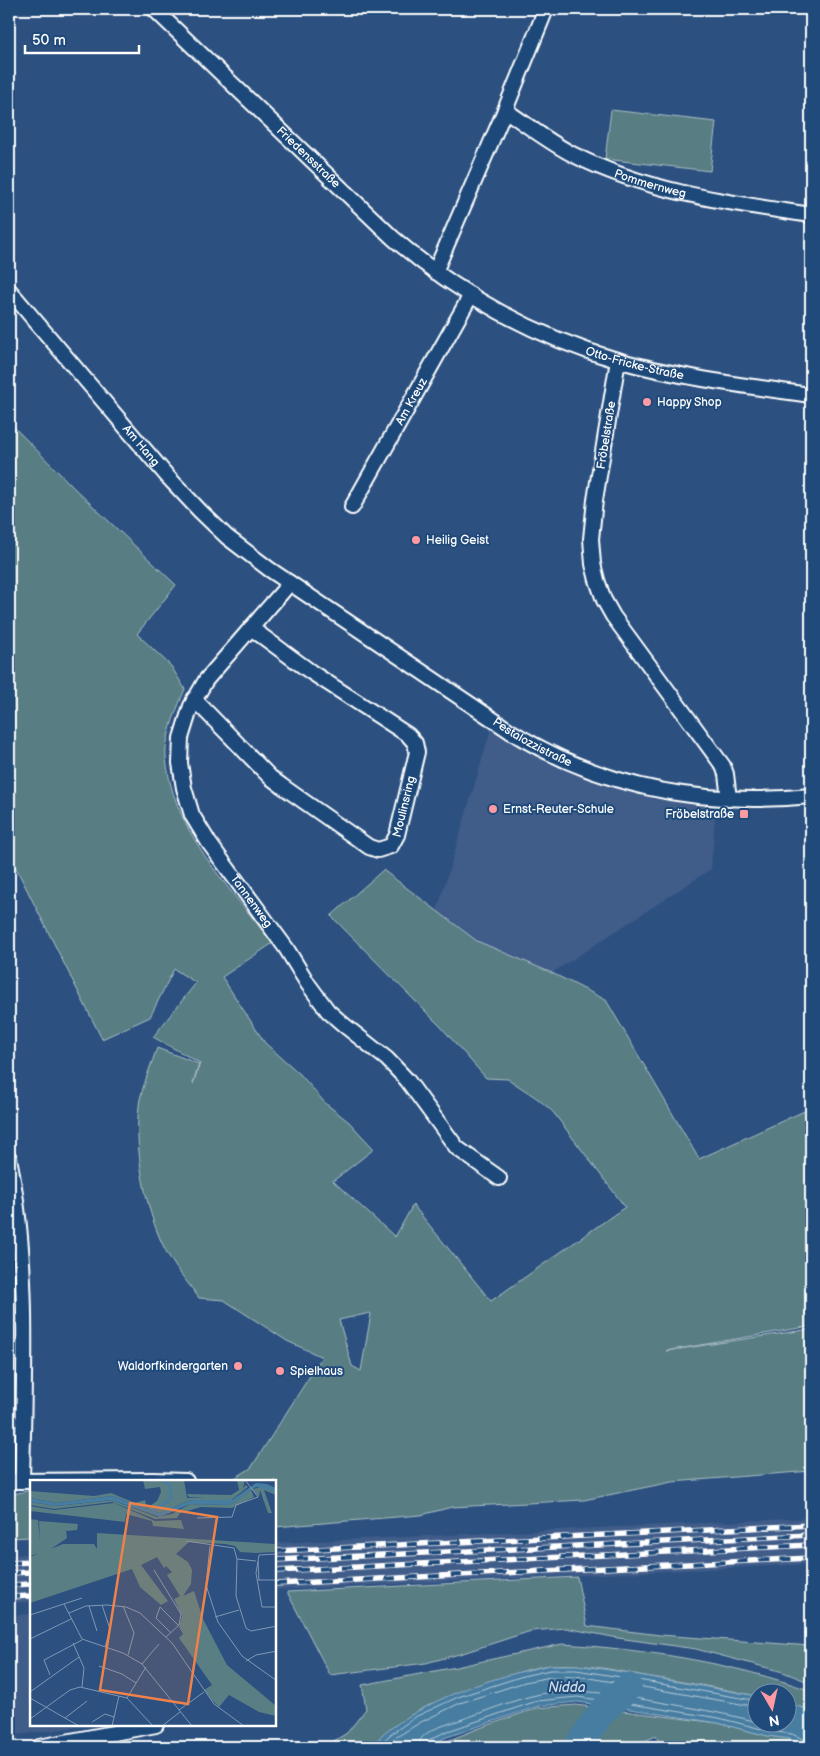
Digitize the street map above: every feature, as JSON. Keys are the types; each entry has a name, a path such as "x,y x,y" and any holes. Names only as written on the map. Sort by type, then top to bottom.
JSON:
{"street":[{"name":"Friedensstraße","path":"154,9 393,238 435,272 471,295"},
{"path":"435,272 546,9"},
{"name":"Pommernweg","path":"505,110 572,154 640,182 710,199 811,215"},
{"name":"Am Hang","path":"9,290 200,511 246,553 290,583"},
{"name":"Otto-Fricke-Straße","path":"471,295 551,336 618,360 717,382 811,395"},
{"name":"Am Kreuz","path":"352,507 471,295"},
{"name":"Fröbelstraße","path":"618,360 593,520 591,553 594,573 604,600 613,616 723,766 727,781 728,799"},
{"name":"Tannenweg","path":"290,583 206,680 194,699 181,738 180,763 192,815 198,827 286,948 308,984 328,1011 344,1026 387,1059 407,1080 457,1148 499,1178"},
{"name":"Pestalozzistraße","path":"290,583 510,731 546,752 596,773 646,788 684,795 728,799 811,796"},
{"name":"Moulinsring","path":"194,699 270,777 282,786 368,847 378,850 391,846 397,835 418,752 415,743 408,736 311,672 251,628"},
{"path":"9,1158 17,1210 24,1292 16,1481 30,1481"},
{"path":"39,1747 151,1726"}],"shaded area":[{"name":"Ernst-Reuter-Schule","path":"491,729 543,759 583,777 654,799 716,807 711,869 552,973 477,941 437,911"},
{"path":"811,1518 811,1564 276,1590 276,1543"},
{"path":"30,1554 30,1602 9,1603 9,1555"},
{"path":"30,1614 30,1726 87,1726 9,1736 9,1616"}],"green space":[{"path":"611,110 716,122 710,171 605,159"},
{"path":"9,422 75,489 176,585 137,634 171,666 185,689 167,741 166,761 170,782 177,804 199,847 273,943 222,977 265,1043 300,1074 325,1103 349,1122 374,1149 333,1181 395,1237 413,1205 491,1301 625,1207 553,1112 538,1099 508,1079 486,1078 441,1027 331,916 383,870 477,941 552,973 606,1000 699,1159 811,1108 811,1326 666,1351 811,1329 811,1471 672,1482 584,1500 452,1507 421,1515 276,1527 276,1480 232,1480 251,1468 322,1357 287,1341 224,1300 199,1298 173,1263 161,1242 143,1181 138,1137 138,1117 140,1099 157,1048 199,1064 193,1084 200,1063 153,1037 196,983 174,969 150,1017 102,1039 9,854","holes":["370,1313 361,1371 352,1366 339,1320"]},
{"path":"30,1490 30,1537 9,1538 9,1495"},
{"path":"577,1577 587,1626 660,1635 811,1646 811,1683 783,1672 696,1649 618,1638 566,1628 531,1631 426,1663 330,1675 287,1592"},
{"path":"562,1644 593,1646 688,1659 720,1665 791,1684 748,1684 748,1694 598,1668 575,1665 551,1665 523,1671 444,1698 399,1723 370,1747 324,1747 347,1733 366,1709 362,1685"},
{"path":"798,1687 811,1691 811,1710 798,1707"},
{"path":"576,1705 718,1723 748,1731 748,1734 790,1739 810,1747 661,1747 656,1736 640,1743 639,1747 432,1747 537,1708"}],"water":[{"name":"Nidda","path":"550,1665 577,1665 748,1694 748,1731 718,1723 577,1702 538,1706 447,1737 425,1747 370,1747 387,1731 427,1706 466,1689 508,1675"},
{"path":"798,1707 811,1710 811,1747 790,1739 760,1734 798,1734"}],"waterway":[{"path":"578,1747 600,1714 628,1687"}],"railway":[{"path":"276,1551 811,1525"},
{"path":"276,1560 811,1535"},
{"path":"276,1571 811,1545"},
{"path":"276,1584 811,1558"},
{"path":"9,1563 30,1562"},
{"path":"9,1573 30,1572"},
{"path":"9,1585 30,1584"},
{"path":"9,1597 30,1596"}],"place":[{"name":"Happy Shop","path":"647,402"},
{"name":"Heilig Geist","path":"416,540"},
{"name":"Ernst-Reuter-Schule","path":"493,809"},
{"name":"Fröbelstraße","path":"744,814"},
{"name":"Waldorfkindergarten","path":"238,1366"},
{"name":"Spielhaus","path":"280,1371"}]}
